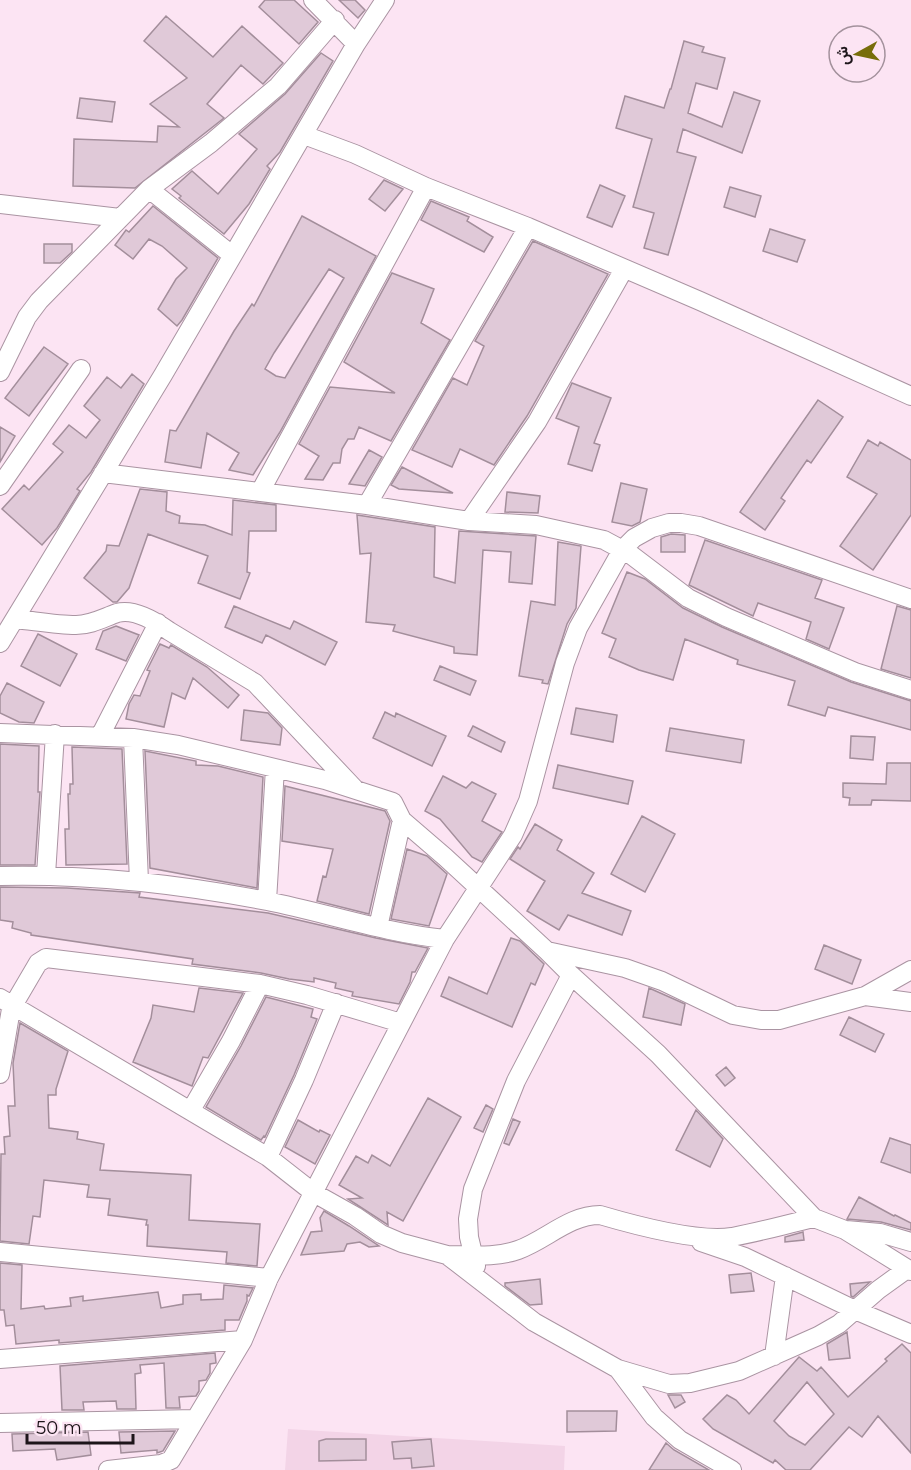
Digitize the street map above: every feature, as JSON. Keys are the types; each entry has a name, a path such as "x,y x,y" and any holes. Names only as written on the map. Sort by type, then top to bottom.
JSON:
{"street":[{"path":"313,0 356,44"},
{"path":"0,643 163,375 356,44 385,0"},
{"path":"0,372 27,317 39,301 149,189 211,143 278,86 335,20"},
{"path":"304,135 355,154 426,187 528,227 911,396"},
{"path":"260,492 426,187"},
{"path":"149,189 232,255"},
{"path":"0,204 120,218"},
{"path":"367,506 528,227"},
{"path":"469,521 537,422 624,269"},
{"path":"0,486 81,369"},
{"path":"103,473 469,521 536,525 604,540 622,550 688,598 726,617 855,672 911,690"},
{"path":"108,1470 171,1461 243,1340 268,1278 445,939 513,835 528,801 565,663 578,628 622,550 634,538 652,528 669,523 699,526 911,599"},
{"path":"15,619 77,625 90,624 119,612 129,612 158,622 255,683 354,788"},
{"path":"100,736 158,622"},
{"path":"0,733 133,738 178,745 354,788 393,802 402,820 658,1054 814,1218 845,1230 909,1270 888,1282 839,1324 818,1336 740,1371 690,1383 669,1383 618,1369 596,1355 561,1339 534,1322 447,1255"},
{"path":"46,875 55,734"},
{"path":"133,738 139,881"},
{"path":"267,901 275,768"},
{"path":"378,927 402,820"},
{"path":"0,876 46,875 139,881 267,901 413,936 445,939"},
{"path":"547,951 625,968 662,981 733,1015 761,1020 779,1020 865,996 911,970"},
{"path":"1,1065 6,1005 38,963 46,958 260,984 336,1003 401,1023"},
{"path":"480,1279 472,1256 468,1219 473,1189 516,1081 571,975"},
{"path":"191,1110 231,1041 260,984"},
{"path":"865,996 911,1002"},
{"path":"268,1157 304,1080 336,1003"},
{"path":"6,1005 191,1110 268,1157 314,1193 381,1234 402,1243 447,1255 502,1254 519,1250 575,1220 588,1215 600,1215 674,1233 745,1257 911,1334"},
{"path":"674,1233 717,1238 731,1237 814,1218"},
{"path":"845,1230 880,1233 911,1230"},
{"path":"880,1233 911,1242"},
{"path":"0,1252 268,1278"},
{"path":"774,1356 785,1276"},
{"path":"0,1359 243,1340"},
{"path":"618,1369 654,1417 680,1440 732,1470"},
{"path":"0,1423 195,1419"}],"shaded area":[{"path":"288,1429 565,1446 564,1470 285,1470"}],"building":[{"path":"265,0 294,0 318,22 299,44 259,7"},
{"path":"339,0 355,0 365,10 358,18"},
{"path":"166,16 213,57 242,26 283,63 263,84 241,65 207,104 224,118 135,188 73,186 74,139 157,142 158,126 179,127 150,104 187,78 144,41"},
{"path":"684,41 704,47 702,52 725,58 717,89 696,83 688,113 722,127 734,92 760,101 742,153 683,129 677,152 696,157 668,255 644,248 654,213 633,207 652,139 616,128 625,96 664,108"},
{"path":"321,53 333,61 280,152 267,166 270,169 249,204 224,234 179,198 181,196 172,189 192,171 218,194 257,149 239,134 285,94"},
{"path":"80,98 115,102 112,122 77,118"},
{"path":"384,180 403,189 385,211 369,199"},
{"path":"600,185 625,196 612,227 587,217"},
{"path":"730,187 761,196 755,217 724,207"},
{"path":"431,201 469,217 467,221 493,237 484,252 421,220"},
{"path":"153,206 218,258 177,326 158,309 176,279 187,268 162,246 149,239 133,259 115,245 126,230 129,232"},
{"path":"302,216 376,256 280,432 253,475 229,470 239,453 207,433 201,468 165,462 170,430 176,431 234,331 252,304 254,306","holes":["329,269 344,278 285,378 276,376 265,369"]},
{"path":"770,229 805,240 797,262 763,251"},
{"path":"533,241 608,274 527,416 494,465 460,449 452,467 412,450 453,378 467,385 484,346 475,341"},
{"path":"44,244 72,244 72,252 60,263 44,263"},
{"path":"392,273 434,289 421,323 450,340 391,441 359,427 354,439 348,439 342,449 340,463 333,463 323,480 305,479 319,456 299,444 330,387 395,393 344,362"},
{"path":"44,347 68,364 29,416 5,398"},
{"path":"132,374 144,384 91,472 77,489 80,491 57,528 42,545 2,509 24,485 29,490 63,452 53,444 69,425 86,438 100,420 84,406 107,377 121,388"},
{"path":"572,383 611,398 594,443 600,445 592,471 568,464 579,427 556,418"},
{"path":"818,400 843,417 811,463 807,460 781,498 785,501 765,530 740,512"},
{"path":"0,427 15,436 0,462"},
{"path":"868,440 878,446 880,442 911,460 911,515 873,570 840,546 877,494 847,477"},
{"path":"369,450 382,457 365,486 349,484"},
{"path":"402,467 453,493 399,489 391,485"},
{"path":"621,483 647,489 640,522 632,526 612,522"},
{"path":"140,489 167,492 166,511 180,516 179,523 205,525 232,535 233,500 276,505 276,531 249,531 247,572 250,573 240,599 198,583 208,556 148,534 129,588 117,602 113,602 84,578 106,551 107,545 119,546"},
{"path":"507,492 540,496 538,513 505,512"},
{"path":"357,515 435,527 434,577 455,583 459,531 536,536 532,584 509,582 511,552 483,550 477,655 454,653 454,647 393,631 395,625 366,622 371,553 360,554"},
{"path":"671,534 685,535 685,552 661,552 661,537"},
{"path":"705,540 822,580 815,598 844,608 829,649 806,639 811,622 758,603 753,616 689,585"},
{"path":"558,542 581,546 576,608 567,624 548,684 542,683 543,680 519,676 531,601 555,605"},
{"path":"627,572 645,579 683,608 722,627 851,682 911,701 911,730 828,707 825,716 788,705 795,681 737,664 738,660 685,639 673,680 639,670 609,657 616,639 602,633"},
{"path":"234,606 290,629 294,621 337,642 325,665 266,635 262,643 225,627"},
{"path":"897,606 911,610 911,678 881,669"},
{"path":"116,626 139,635 126,661 96,649 103,631"},
{"path":"38,634 77,654 60,686 21,666"},
{"path":"160,644 169,648 171,645 207,667 239,695 228,708 193,678 185,699 172,693 164,727 126,719 129,704 134,695 140,696 150,671 147,670"},
{"path":"440,666 476,681 470,695 434,680"},
{"path":"7,683 44,702 34,723 19,722 0,713 0,696"},
{"path":"576,708 617,715 613,742 571,734"},
{"path":"244,710 268,713 282,728 280,745 241,740"},
{"path":"385,712 395,717 396,713 446,736 432,766 373,738"},
{"path":"473,726 505,742 501,752 468,736"},
{"path":"670,728 744,740 741,763 666,751"},
{"path":"851,736 875,737 873,760 850,758"},
{"path":"0,744 39,746 38,792 40,792 35,865 0,865"},
{"path":"72,747 122,749 127,864 66,865 65,829 69,829 68,794 70,794 70,784 73,784"},
{"path":"145,751 196,761 196,765 218,766 263,777 257,888 150,868"},
{"path":"887,763 911,763 911,801 872,800 871,805 849,805 850,798 843,797 843,783 886,784"},
{"path":"558,765 633,781 628,804 553,788"},
{"path":"443,776 466,788 472,782 496,794 482,821 502,832 482,862 472,857 440,819 425,811"},
{"path":"285,786 385,811 390,821 369,914 317,901 333,849 282,841"},
{"path":"642,816 675,834 645,892 611,874"},
{"path":"535,824 562,840 557,850 594,873 582,893 631,911 622,935 568,915 559,930 527,911 545,881 510,859 518,847 520,849"},
{"path":"407,849 427,856 447,874 429,926 391,919"},
{"path":"0,887 67,888 140,893 139,897 268,913 428,948 415,972 412,972 410,982 399,1004 352,996 353,992 335,988 336,983 314,978 314,982 289,979 192,964 193,959 31,935 31,933 12,928 13,922 0,920"},
{"path":"511,938 520,941 544,964 535,985 531,983 512,1027 441,996 449,977 487,994"},
{"path":"824,945 861,960 852,984 815,969"},
{"path":"199,988 243,993 208,1058 203,1057 192,1086 133,1062 151,1018 153,1005 194,1012"},
{"path":"649,988 685,1004 681,1025 643,1017"},
{"path":"266,997 313,1009 311,1017 317,1019 294,1075 265,1137 261,1140 206,1107"},
{"path":"849,1017 884,1034 875,1052 840,1035"},
{"path":"20,1023 68,1051 56,1095 48,1095 49,1128 78,1132 77,1139 104,1144 100,1170 191,1175 189,1220 260,1224 257,1266 226,1263 227,1252 147,1246 147,1220 108,1215 110,1199 87,1197 89,1185 44,1180 40,1217 33,1216 29,1244 0,1241 1,1154 5,1154 4,1137 10,1136 8,1106 15,1106 13,1063"},
{"path":"726,1067 735,1078 725,1086 716,1075"},
{"path":"428,1098 461,1117 403,1221 387,1212 388,1225 348,1199 362,1198 339,1185 356,1156 368,1163 372,1155 390,1166"},
{"path":"486,1105 493,1109 483,1132 474,1128"},
{"path":"696,1110 723,1139 710,1167 676,1150"},
{"path":"513,1119 520,1122 509,1145 504,1143"},
{"path":"298,1120 319,1132 320,1130 330,1135 315,1164 285,1147"},
{"path":"890,1138 911,1145 911,1173 881,1162"},
{"path":"859,1197 911,1223 911,1230 881,1222 847,1219"},
{"path":"324,1211 379,1246 369,1247 360,1242 347,1244 344,1251 301,1255 311,1232 322,1231 320,1218"},
{"path":"803,1232 804,1240 785,1242 785,1237"},
{"path":"0,1263 22,1265 21,1309 71,1306 70,1298 83,1296 83,1301 158,1292 161,1308 183,1304 183,1295 201,1294 201,1300 223,1299 224,1285 253,1288 249,1296 247,1295 247,1301 239,1320 225,1320 225,1330 59,1343 59,1340 16,1344 14,1325 6,1326 4,1310 0,1310"},
{"path":"751,1273 754,1291 731,1293 729,1275"},
{"path":"540,1279 542,1304 530,1305 505,1286 505,1283"},
{"path":"870,1282 853,1297 851,1296 850,1284"},
{"path":"847,1332 850,1358 829,1360 827,1344"},
{"path":"902,1344 911,1353 911,1453 878,1416 862,1437 849,1427 810,1470 786,1470 775,1460 773,1463 713,1429 703,1419 727,1395 736,1400 749,1414 799,1357 817,1371 821,1367 848,1397 887,1361 885,1359","holes":["807,1382 834,1414 805,1445 789,1436 774,1421"]},
{"path":"215,1353 216,1363 210,1364 210,1373 206,1380 199,1381 199,1391 196,1396 179,1397 180,1408 166,1408 164,1363 140,1365 141,1373 135,1374 136,1409 117,1409 116,1401 83,1402 84,1410 62,1410 60,1366"},
{"path":"668,1395 681,1395 685,1402 675,1408"},
{"path":"567,1411 617,1411 616,1431 567,1432"},
{"path":"175,1431 163,1451 121,1453 119,1432"},
{"path":"88,1432 91,1455 57,1460 55,1449 13,1451 12,1434"},
{"path":"366,1439 366,1460 319,1461 319,1441"},
{"path":"431,1439 434,1466 412,1468 411,1458 394,1459 392,1442"},
{"path":"666,1443 674,1450 709,1470 649,1470"}]}
